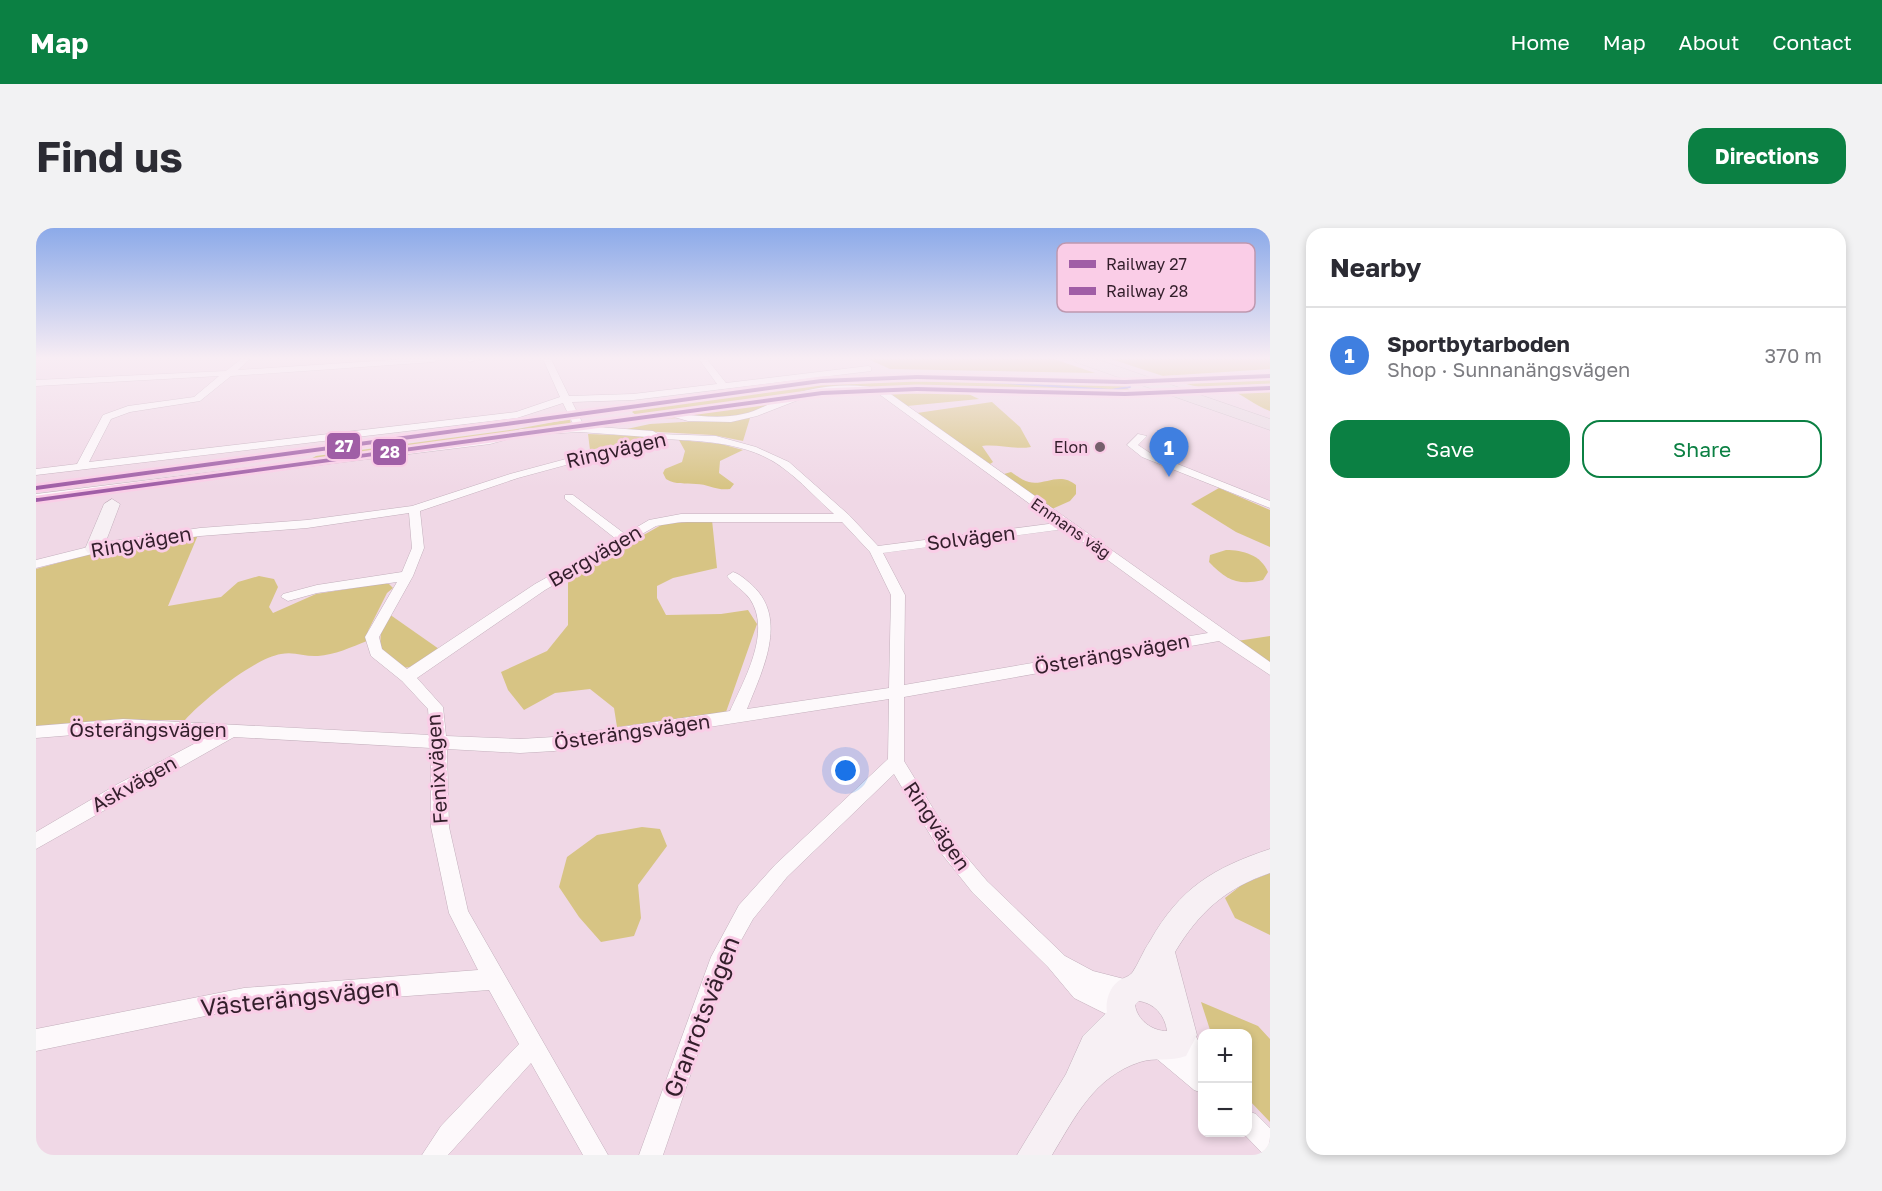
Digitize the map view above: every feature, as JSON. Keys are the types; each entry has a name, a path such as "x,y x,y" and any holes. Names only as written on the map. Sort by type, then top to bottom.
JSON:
{"highway":[{"path":"1215,402 1270,425"},
{"path":"1229,407 1270,417"}],"main road":[{"path":"94,549 112,504"},
{"path":"1034,1155 1077,1085 1094,1047 1127,1001 1181,915 1207,889 1239,870 1270,861"},
{"path":"1160,950 1166,1033"},
{"path":"1127,1001 1163,995 1166,1033"},
{"path":"1127,1001 1133,1032 1166,1033"},
{"path":"1077,1085 1110,1059 1166,1033"}],"street":[{"path":"81,467 99,429 112,414 128,409 175,402"},
{"path":"36,472 517,415 555,402"},
{"path":"567,402 580,429"},
{"name":"Enmans väg","path":"679,417 708,420 738,418 750,416 782,402"},
{"name":"Enmans väg","path":"896,402 1270,670"},
{"path":"36,497 490,441 522,432 580,429 662,436"},
{"name":"Ringvägen","path":"36,564 94,549 200,532 307,524 414,508 514,476 662,436 716,440 752,449 785,464 845,518 875,550 898,595 896,762 946,847 980,887 1055,960 1081,990 1127,1001"},
{"path":"1142,436 1132,445 1146,455 1270,505"},
{"path":"569,497 623,538"},
{"name":"Fenixvägen","path":"414,508 418,548 407,576 379,621 372,637 376,652 407,677 435,707 439,742 440,827 459,913 494,979 596,1155"},
{"name":"Bergvägen","path":"407,677 540,587 653,523 681,518 845,518"},
{"name":"Solvägen","path":"875,550 1067,525"},
{"path":"288,597 317,589 407,576"},
{"path":"733,576 757,598 765,619 764,640 736,716"},
{"name":"Österängsvägen","path":"36,732 123,726 520,746 554,744 898,692 1223,635"},
{"name":"Askvägen","path":"36,841 122,790 234,730"},
{"name":"Granrotsvägen","path":"651,1155 721,957 746,912 781,871 896,762"},
{"name":"Västerängsvägen","path":"36,1040 244,998 494,979"},
{"path":"1166,1033 1198,1061"},
{"path":"1166,1033 1198,1075"},
{"path":"434,1155 449,1134 532,1046"},
{"path":"1252,1126 1270,1146"}],"shaded area":[{"path":"673,402 776,402 744,415 729,417 641,419 632,412 637,407"},
{"path":"902,402 945,402 907,406"},
{"path":"992,402 1020,427 1031,447 982,446 993,462 990,464 917,413"},
{"path":"1253,402 1270,402 1270,411"},
{"path":"750,418 743,441 713,435 622,430 650,424"},
{"path":"570,419 571,425 554,431 309,460 316,456 517,429"},
{"path":"588,434 640,436 647,438 590,450"},
{"path":"679,440 721,444 743,450 720,461 719,473 734,484 730,489 677,483 666,479 663,473 665,469 682,462 685,451"},
{"path":"1011,472 1035,483 1058,479 1070,481 1076,485 1076,494 1070,501 1052,509 1004,474"},
{"path":"1219,488 1270,510 1270,547 1236,532 1191,504"},
{"path":"712,520 717,568 673,578 657,586 657,598 666,615 721,614 748,610 757,624 726,712 617,727 614,708 590,689 555,693 524,710 508,690 501,672 547,651 568,625 568,578 663,524"},
{"path":"198,535 168,606 221,597 238,582 259,576 274,579 278,587 269,607 273,613 316,594 379,584 389,584 393,588 387,593 368,631 367,641 324,655 286,653 270,657 230,681 185,720 119,720 36,727 36,569 94,553"},
{"path":"1226,550 1245,552 1261,561 1268,572 1263,580 1239,582 1221,573 1209,562 1210,555"},
{"path":"389,614 439,649 410,667 403,668 380,648 381,630"},
{"path":"1270,636 1270,665 1237,641"},
{"path":"642,827 660,829 667,846 638,885 641,918 634,936 601,942 579,917 559,887 567,857 597,835"},
{"path":"1270,873 1270,935 1235,918 1225,898 1243,884"},
{"path":"1201,1002 1258,1026 1270,1039 1270,1122 1252,1103 1252,1029 1210,1029"}],"rail line":[{"name":"27","path":"36,488 665,402"},
{"name":"28","path":"38,500 754,402"}],"place":[{"name":"Elon","path":"1100,447"},
{"name":"Sportbytarboden","path":"1169,477"}]}
